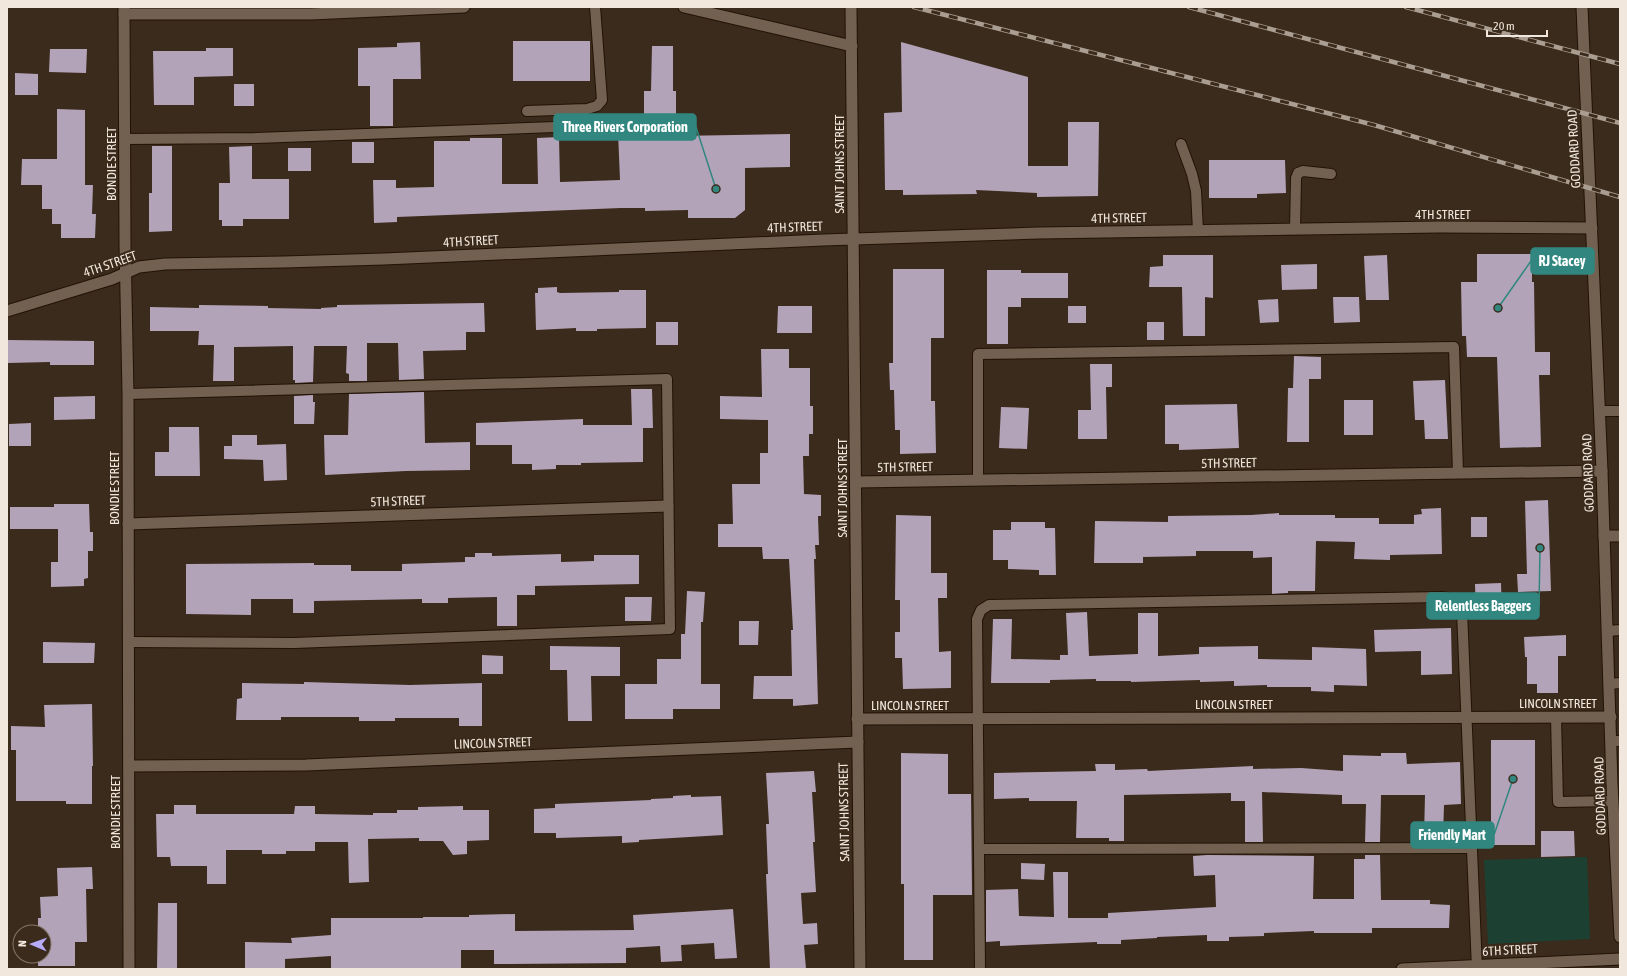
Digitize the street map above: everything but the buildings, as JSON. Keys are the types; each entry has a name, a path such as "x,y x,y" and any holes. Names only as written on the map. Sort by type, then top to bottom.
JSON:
{"street":[{"path":"124,10 311,14 464,7"},
{"path":"684,7 852,46"},
{"name":"SAINT JOHNS STREET","path":"851,7 860,969"},
{"name":"GODDARD ROAD","path":"1582,7 1608,631 1615,684 1611,717 1616,741 1616,784 1613,801 1620,937"},
{"name":"BONDIE STREET","path":"124,10 124,139 128,394 129,969"},
{"name":"4TH STREET","path":"7,311 105,281 139,268 165,264 384,259 853,239 1039,233 1294,229 1592,228"},
{"name":"5TH STREET","path":"856,482 1602,471"},
{"name":"5TH STREET","path":"128,524 668,506"},
{"path":"1604,536 1620,536"},
{"name":"LINCOLN STREET","path":"857,719 1611,717"},
{"name":"LINCOLN STREET","path":"129,766 306,765 858,742"},
{"name":"6TH STREET","path":"1402,969 1477,967 1620,959"}],"lane":[{"path":"527,111 587,109 597,106 602,100 595,7"},
{"path":"124,139 256,138 609,125"},
{"path":"1181,144 1192,174 1196,191 1198,231"},
{"path":"1294,229 1296,178 1298,173 1303,171 1331,174"},
{"path":"978,480 978,354 1398,347 1454,347 1458,473"},
{"path":"128,394 667,379 670,629 294,643 129,642"},
{"path":"1600,411 1620,411"},
{"path":"980,969 977,619 981,610 989,605 1442,597 1451,598 1458,603 1462,610 1477,967"},
{"path":"1608,631 1620,630"},
{"path":"1556,717 1558,802 1613,801"},
{"path":"979,849 1472,848"}],"green space":[{"path":"1587,857 1590,939 1488,944 1484,860"}],"railway":[{"path":"914,7 1374,125 1620,197"},
{"path":"1189,7 1620,123"},
{"path":"1406,7 1620,64"}],"place":[{"name":"Three Rivers Corporation","path":"716,189"},
{"name":"RJ Stacey","path":"1498,308"},
{"name":"Relentless Baggers","path":"1540,548"},
{"name":"Friendly Mart","path":"1513,779"}]}
